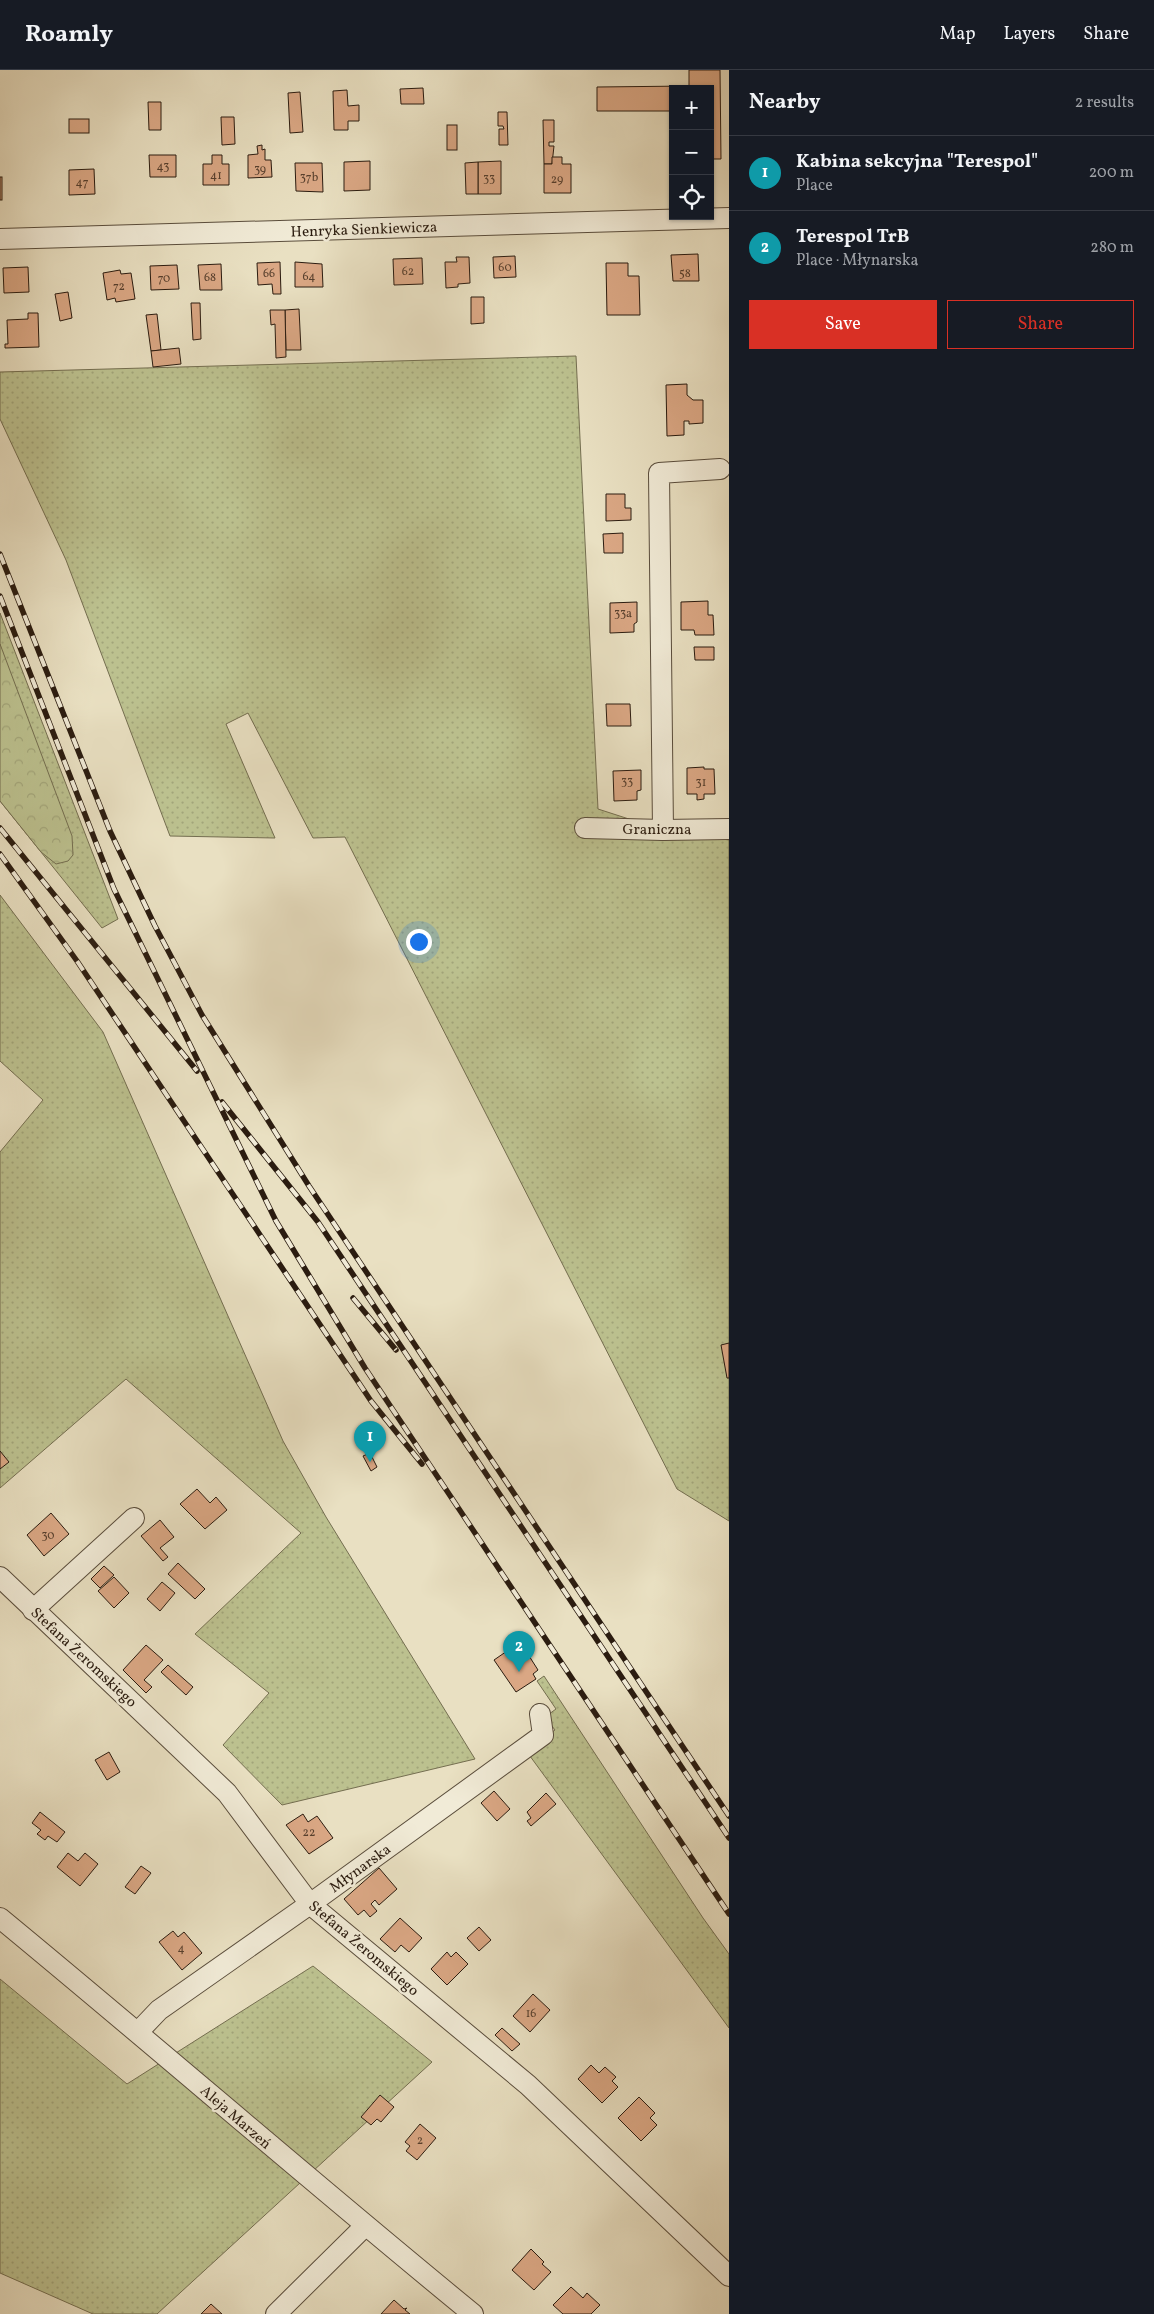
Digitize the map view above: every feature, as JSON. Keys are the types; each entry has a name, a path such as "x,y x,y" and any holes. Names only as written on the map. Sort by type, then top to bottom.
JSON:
{"street":[{"name":"Henryka Sienkiewicza","path":"0,240 729,218"},
{"path":"663,830 659,473 720,469"},
{"name":"Graniczna","path":"585,828 729,829"},
{"path":"33,1610 134,1518"},
{"name":"Stefana Żeromskiego","path":"0,1577 227,1793 310,1904 528,2085 729,2276"},
{"name":"Młynarska","path":"138,2032 159,2010 310,1904 543,1735 540,1714"},
{"name":"Aleja Marzeń","path":"0,1918 138,2032 365,2226 473,2314"},
{"path":"276,2314 365,2226"}],"green space":[{"path":"576,356 598,809 663,830 729,840 729,1521 677,1489 345,837 313,838 248,713 226,724 275,838 170,836 66,560 0,419 0,372"},
{"path":"0,613 118,919 102,928 0,801"},
{"path":"0,644 72,836 73,855 68,861 56,864 41,852 0,801"},
{"path":"0,895 103,1032 283,1441 326,1517 475,1759 282,1805 223,1745 269,1693 195,1634 301,1533 126,1379 0,1488 0,1152 43,1100 0,1061"},
{"path":"544,1676 703,1918 729,1954 729,2028 527,1752 555,1730 545,1717 556,1709 537,1681"},
{"path":"313,1966 432,2062 157,2314 93,2314 0,2273 0,1979 127,2084"}],"building":[{"path":"689,70 720,70 721,159 714,159 714,85 689,85"},
{"path":"669,86 669,111 597,111 597,87"},
{"path":"423,88 424,104 401,104 400,89"},
{"path":"347,90 348,106 359,105 359,121 348,121 348,130 334,130 333,91"},
{"path":"300,92 303,132 290,133 288,93"},
{"path":"148,102 161,102 161,130 149,130"},
{"path":"498,112 507,112 508,145 499,145 499,129 504,129 503,126 498,126"},
{"path":"221,117 234,117 235,144 222,145"},
{"path":"69,119 89,119 89,133 69,133"},
{"path":"543,120 554,120 554,142 549,142 549,146 554,146 552,164 544,164"},
{"path":"447,125 457,125 457,150 447,150"},
{"path":"262,145 262,150 265,149 265,160 271,160 272,177 248,178 248,155 258,154 257,146"},
{"path":"149,155 176,155 176,177 150,177"},
{"path":"212,155 222,155 222,164 229,164 229,185 203,185 203,164 212,164"},
{"path":"552,157 562,157 562,164 571,164 571,193 544,193 544,164 552,164"},
{"path":"370,161 370,190 344,191 344,162"},
{"path":"501,161 501,194 478,194 478,162"},
{"path":"478,162 478,194 466,194 465,163"},
{"path":"295,163 322,163 323,192 296,191"},
{"path":"94,169 95,194 69,195 69,170"},
{"path":"0,177 2,177 2,200 0,200"},
{"path":"698,254 699,281 673,281 671,255"},
{"path":"515,256 516,277 494,278 493,257"},
{"path":"456,257 469,257 470,283 446,288 445,262 457,262"},
{"path":"422,258 423,284 394,285 393,259"},
{"path":"280,262 281,294 273,294 272,284 258,285 257,263"},
{"path":"295,262 322,264 323,287 295,287"},
{"path":"606,263 628,263 628,276 639,276 640,315 607,315"},
{"path":"221,264 222,290 200,290 198,265"},
{"path":"177,265 179,289 151,290 150,266"},
{"path":"28,267 29,292 4,293 3,268"},
{"path":"120,270 121,274 131,273 135,299 116,302 115,298 107,300 103,273"},
{"path":"68,292 72,318 60,321 55,294"},
{"path":"471,297 484,297 484,323 471,324"},
{"path":"191,303 200,303 201,339 193,340"},
{"path":"299,309 301,350 286,350 285,310"},
{"path":"270,310 285,310 286,357 276,358 275,324 271,325"},
{"path":"28,313 38,313 39,347 5,348 5,344 8,344 7,320 28,319"},
{"path":"157,314 161,350 151,351 146,315"},
{"path":"179,348 181,364 153,367 151,351"},
{"path":"687,384 687,395 693,400 703,400 703,423 689,424 689,421 684,421 684,435 667,436 666,385"},
{"path":"606,494 625,494 625,508 631,508 631,520 606,521"},
{"path":"623,533 623,553 604,553 603,534"},
{"path":"708,601 708,615 713,615 714,635 695,635 694,630 681,630 681,602"},
{"path":"637,602 637,622 634,624 634,632 610,633 610,603"},
{"path":"694,647 714,647 714,660 695,660"},
{"path":"606,704 630,704 631,726 607,726"},
{"path":"704,767 704,769 714,769 715,794 704,794 704,799 697,800 697,794 687,794 687,768"},
{"path":"641,770 641,790 637,791 637,800 614,801 613,771"},
{"path":"729,1343 729,1378 727,1378 721,1345"},
{"path":"0,1451 9,1462 0,1469"},
{"path":"370,1453 377,1467 371,1471 363,1456"},
{"path":"197,1489 210,1503 216,1497 227,1510 205,1529 180,1504"},
{"path":"51,1513 69,1534 44,1556 27,1535"},
{"path":"160,1520 174,1537 160,1548 168,1557 163,1561 141,1536"},
{"path":"178,1563 205,1589 195,1599 168,1574"},
{"path":"104,1566 114,1575 100,1588 91,1579"},
{"path":"114,1577 129,1593 114,1608 98,1591"},
{"path":"162,1582 175,1593 160,1611 147,1599"},
{"path":"146,1645 163,1660 144,1680 152,1687 146,1693 123,1670"},
{"path":"524,1648 538,1670 533,1674 536,1679 516,1692 494,1660 510,1649 514,1655"},
{"path":"168,1665 193,1687 186,1695 161,1672"},
{"path":"109,1752 120,1772 107,1780 95,1760"},
{"path":"494,1791 510,1809 497,1821 481,1803"},
{"path":"546,1793 556,1804 531,1826 527,1821 531,1818 527,1812"},
{"path":"40,1812 65,1832 57,1842 48,1836 45,1840 37,1834 41,1830 32,1823"},
{"path":"303,1814 308,1822 317,1816 333,1838 309,1854 286,1825"},
{"path":"68,1853 78,1861 85,1853 98,1864 80,1886 57,1867"},
{"path":"141,1866 151,1873 135,1894 125,1887"},
{"path":"379,1868 397,1889 379,1905 375,1900 371,1904 377,1911 370,1917 364,1910 358,1915 344,1899"},
{"path":"400,1918 422,1938 409,1952 401,1945 395,1952 380,1939"},
{"path":"479,1927 491,1940 479,1951 467,1938"},
{"path":"173,1931 178,1937 184,1932 202,1953 182,1970 159,1942"},
{"path":"447,1952 451,1957 456,1952 468,1964 447,1985 431,1969"},
{"path":"533,1994 550,2010 530,2032 513,2016"},
{"path":"502,2028 520,2044 512,2051 495,2035"},
{"path":"591,2065 599,2073 605,2067 616,2077 612,2081 618,2087 602,2103 578,2079"},
{"path":"380,2095 394,2107 381,2122 377,2119 371,2125 361,2117"},
{"path":"639,2097 655,2113 650,2118 657,2125 641,2141 618,2118"},
{"path":"420,2124 436,2138 417,2160 406,2151 410,2146 405,2142"},
{"path":"531,2249 544,2262 542,2264 551,2272 534,2290 512,2270"},
{"path":"571,2287 583,2298 587,2293 600,2305 591,2314 563,2314 553,2305"},
{"path":"394,2300 404,2309 407,2308 405,2310 410,2314 381,2314"},
{"path":"211,2304 222,2314 201,2314"}],"railway":[{"path":"0,554 110,831 155,926 202,1015 309,1186 729,1816"},
{"path":"0,596 114,889 276,1221 365,1368 729,1914"},
{"path":"0,828 197,1071"},
{"path":"0,854 77,961 371,1401 422,1464"},
{"path":"222,1102 318,1222 729,1838"},
{"path":"353,1298 396,1350"}],"place":[{"name":"Kabina sekcyjna \"Terespol\"","path":"370,1462"},
{"name":"Terespol TrB","path":"519,1672"}]}
